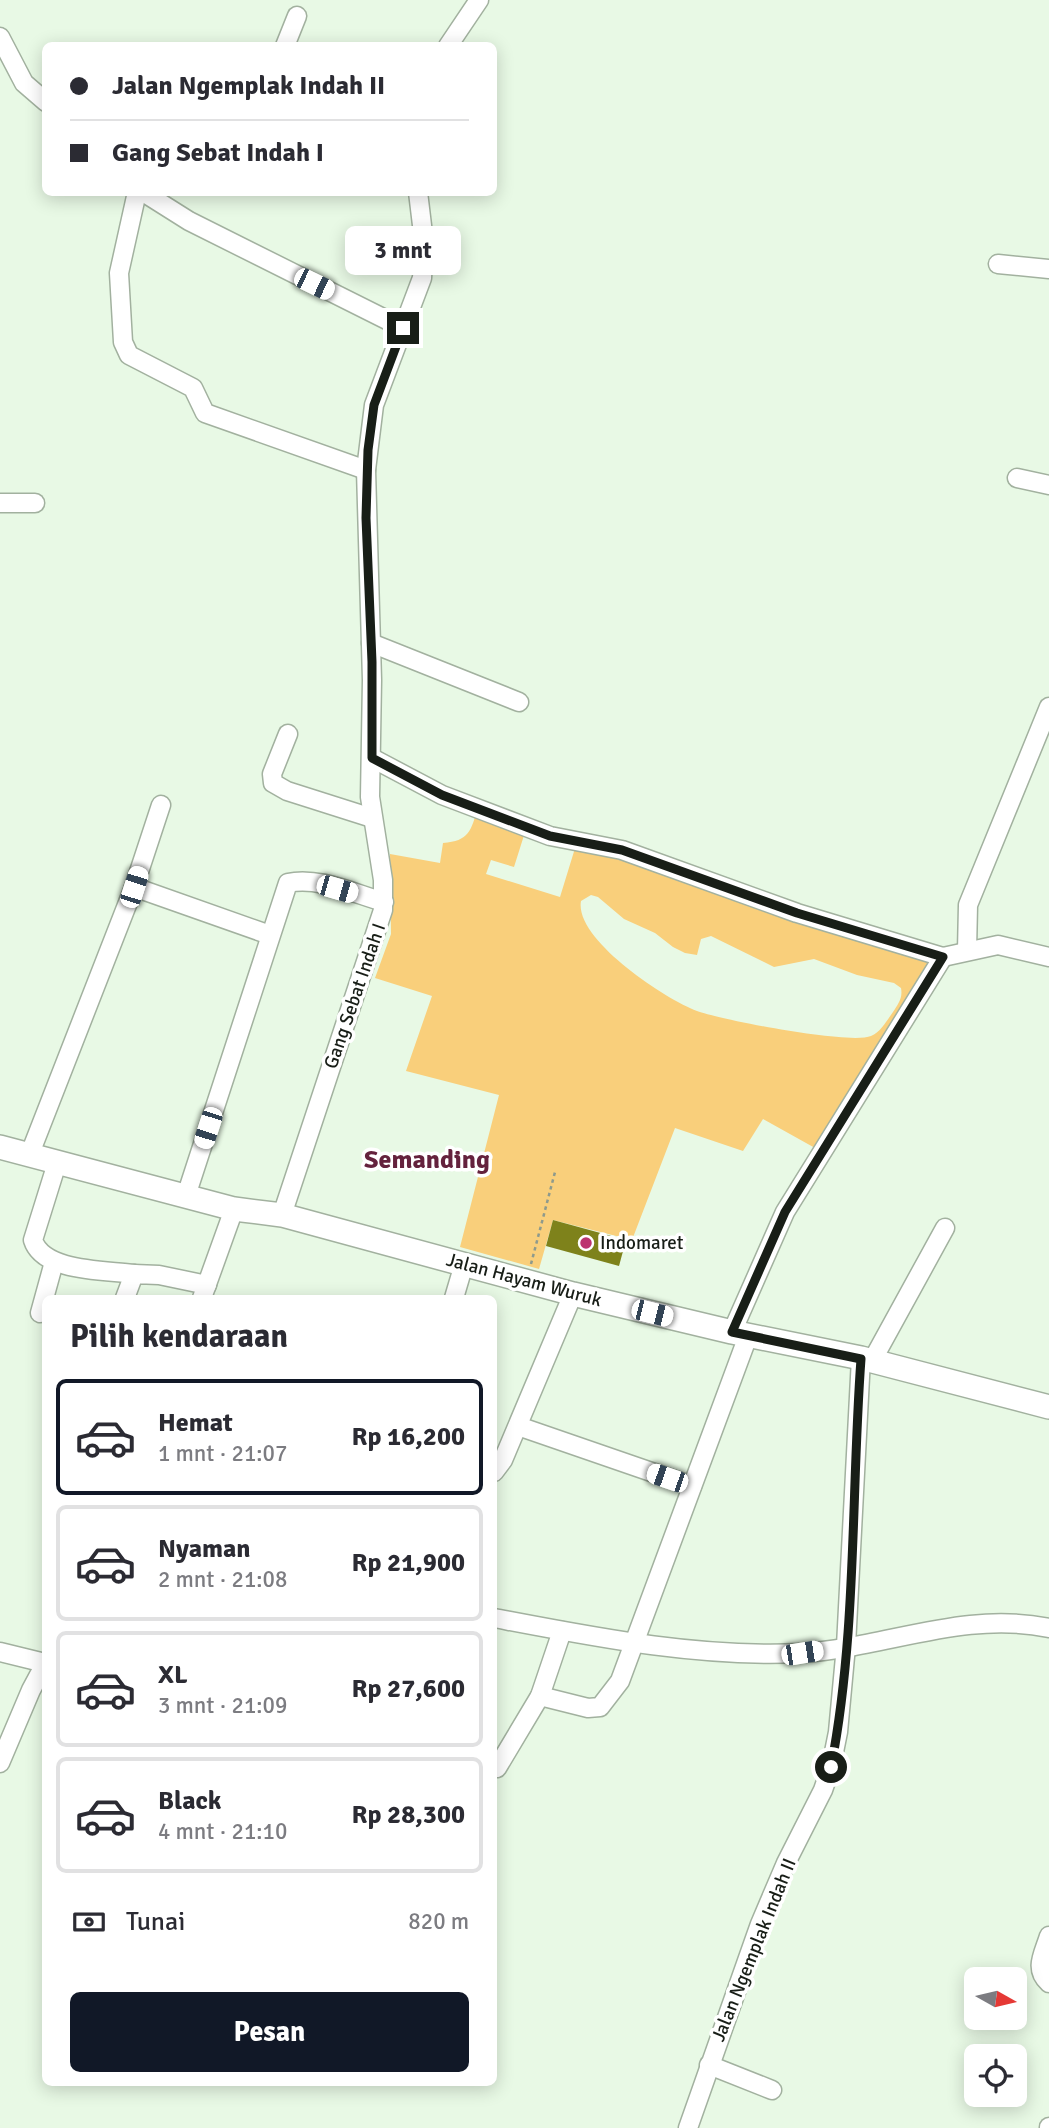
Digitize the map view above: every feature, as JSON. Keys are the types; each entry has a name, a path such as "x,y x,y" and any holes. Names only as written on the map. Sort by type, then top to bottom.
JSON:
{"main road":[{"name":"Jalan Hayam Wuruk","path":"0,1147 234,1209 282,1215 573,1294 740,1334 866,1360 1049,1407"}],"street":[{"path":"451,42 479,0"},
{"path":"287,42 297,16"},
{"path":"0,37 24,83 42,99"},
{"path":"136,196 119,273 123,342 129,355 193,388 205,413 366,470"},
{"path":"149,196 190,221 403,328"},
{"name":"Gang Sebat Indah I","path":"282,1215 312,1119 379,928 384,902 372,818 366,470 374,405 419,289 424,267 418,196"},
{"path":"998,264 1049,269"},
{"path":"1017,478 1049,485"},
{"path":"0,503 34,503"},
{"path":"371,643 519,702"},
{"path":"967,951 968,905 1049,707"},
{"path":"288,734 272,774 273,783 287,792 372,818"},
{"path":"372,758 442,795 550,836 622,850 797,913 943,957 998,945 1049,957"},
{"path":"29,1156 134,887 161,805"},
{"path":"186,1196 288,883 314,882 384,902"},
{"path":"134,887 270,935"},
{"path":"540,1696 588,1708 600,1707 620,1681 692,1486 740,1334 785,1212 943,957"},
{"path":"57,1163 33,1240 36,1250 44,1258 54,1262 159,1275 204,1292 234,1209"},
{"path":"866,1360 945,1228"},
{"path":"45,1295 54,1262"},
{"path":"455,1295 464,1264"},
{"path":"126,1295 134,1274"},
{"path":"497,1468 518,1426 573,1294"},
{"path":"40,1313 42,1306"},
{"name":"Jalan Ngemplak Indah II","path":"688,2128 760,1924 786,1863 823,1790 838,1732 866,1360"},
{"path":"518,1426 692,1486"},
{"path":"497,1619 635,1642 719,1652 802,1653 946,1626 1023,1622 1049,1628"},
{"path":"497,1768 540,1696 562,1631"},
{"path":"0,1652 42,1661"},
{"path":"0,1763 42,1668"},
{"path":"1043,1975 1049,1936"},
{"path":"709,2065 772,2090"}],"path":[{"path":"527,1281 555,1172"}],"shaded area":[{"path":"478,807 526,829 514,867 491,860 486,874 560,897 576,845 623,852 933,959 815,1148 763,1119 743,1151 675,1128 632,1240 553,1220 539,1269 460,1247 499,1095 406,1071 432,996 375,978 391,934 390,854 440,863 443,843 458,840 468,833","holes":["591,895 598,897 624,919 655,933 685,953 697,955 701,939 711,936 774,967 814,959 857,975 894,983 901,988 901,998 878,1032 859,1038 786,1030 697,1011 644,981 624,966 592,933 583,916 581,901"]}],"building":[{"name":"Indomaret","path":"553,1220 626,1240 619,1266 546,1246"}],"place":[{"name":"Indomaret","path":"586,1243"}],"district":[{"name":"Semanding","path":"427,1160"}],"route":[{"path":"403,328 374,405 369,432 366,518 372,662 372,758 442,795 550,836 622,850 797,913 943,957 785,1212 732,1332 861,1359 846,1646 838,1732 831,1767"}]}
